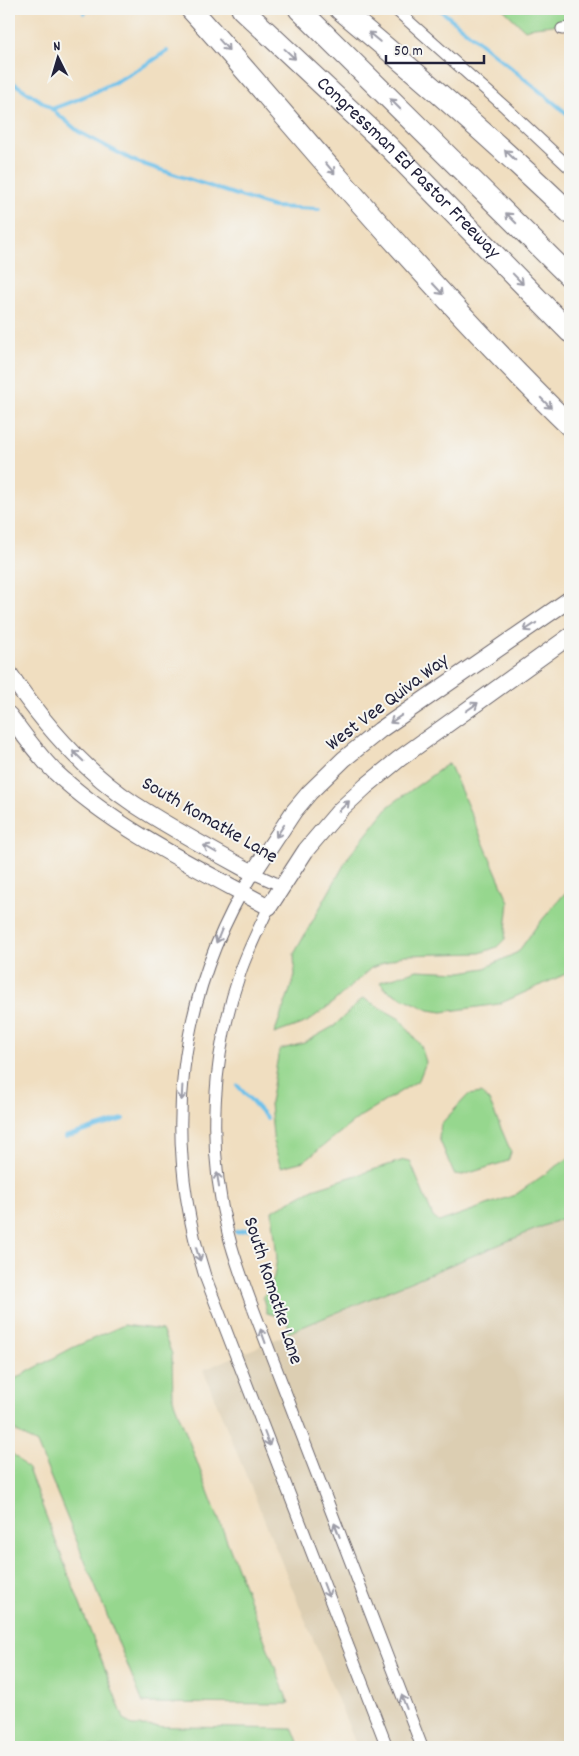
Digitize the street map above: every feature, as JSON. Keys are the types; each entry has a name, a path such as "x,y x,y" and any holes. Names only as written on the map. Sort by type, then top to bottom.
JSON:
{"highway":[{"path":"191,9 410,258 522,379 570,426"},
{"name":"Congressman Ed Pastor Freeway","path":"242,9 389,147 570,332"},
{"name":"Congressman Ed Pastor Freeway","path":"299,9 570,277"},
{"path":"340,9 502,148 570,213"}],"street":[{"path":"395,9 570,168"},
{"name":"West Vee Quiva Way","path":"241,892 294,811 310,792 344,760 380,730 570,600"},
{"path":"282,886 321,832 340,810 366,786 399,759 570,636"},
{"name":"South Komatke Lane","path":"9,672 27,699 48,725 88,767 110,786 141,808 253,872 282,886 269,907 241,970 221,1048 214,1110 221,1202 236,1262 422,1747"},
{"path":"9,715 34,749 54,770 95,806 186,862 269,907"},
{"path":"241,892 224,924 210,959 191,1020 181,1112 182,1152 187,1207 194,1241 205,1276 387,1747"}],"shaded area":[{"path":"570,1215 570,1747 357,1747 203,1370"}],"green space":[{"path":"503,9 570,9 570,23 534,27 525,30"},
{"path":"449,763 509,902 505,939 497,947 480,953 404,955 371,968 330,1005 307,1022 274,1034 295,976 294,954 349,856 389,806"},
{"path":"570,890 570,972 499,1004 442,1012 429,1010 386,990 380,982 417,970 461,972 485,968 518,952 536,927 565,893"},
{"path":"363,998 400,1019 421,1046 426,1062 419,1080 361,1116 304,1161 281,1167 274,1146 270,1103 279,1050 304,1043 334,1026"},
{"path":"481,1093 489,1100 511,1152 508,1161 463,1175 454,1174 439,1138 441,1124 468,1095"},
{"path":"570,1157 570,1215 288,1333 288,1323 282,1317 267,1313 263,1298 274,1277 277,1258 272,1211 313,1189 404,1160 410,1161 433,1217 439,1222 515,1195"},
{"path":"124,1325 162,1330 172,1354 173,1399 289,1704 143,1703 37,1444 9,1427 9,1382 72,1348"},
{"path":"9,1450 28,1469 124,1719 132,1726 293,1729 300,1747 9,1747"}],"waterway":[{"path":"84,13 88,9"},
{"path":"439,9 570,116"},
{"path":"52,109 111,84 167,51"},
{"path":"9,80 47,105 79,132 134,161 273,207 319,209"},
{"path":"238,1086 267,1118"},
{"path":"65,1137 123,1119"},
{"path":"236,1232 250,1229"}]}
